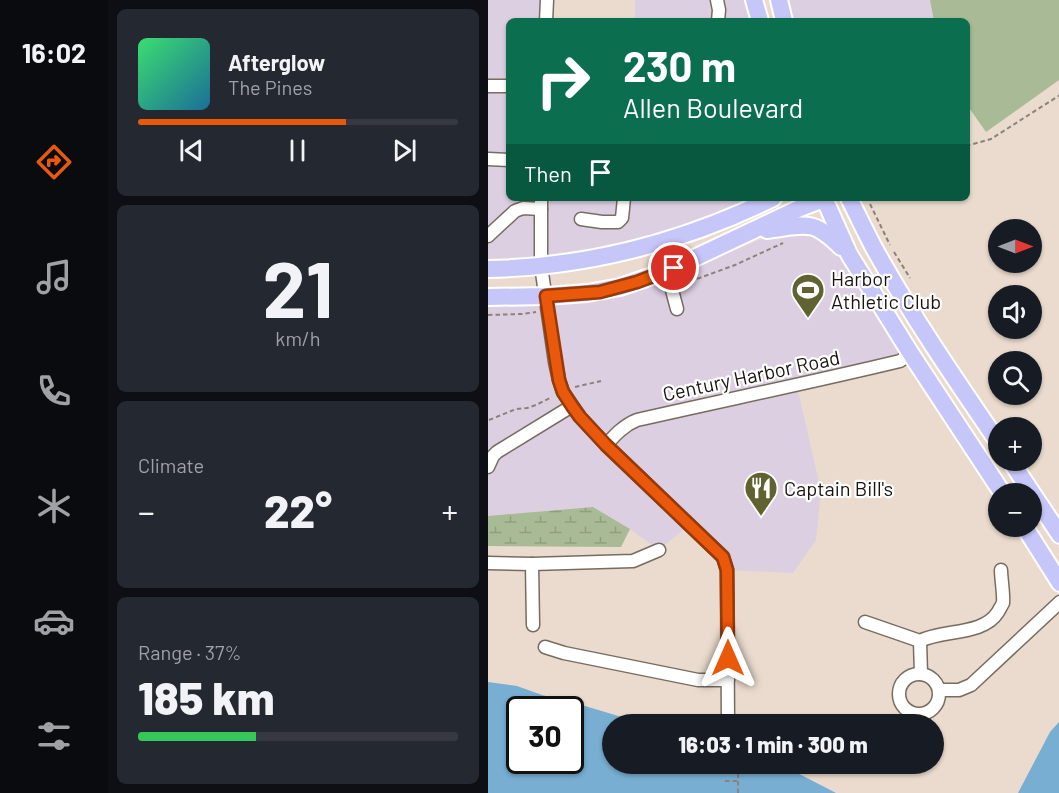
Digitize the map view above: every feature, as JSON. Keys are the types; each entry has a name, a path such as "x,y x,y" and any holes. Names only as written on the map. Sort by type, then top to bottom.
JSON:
{"main road":[{"path":"754,0 759,18"},
{"path":"779,0 783,18"},
{"path":"488,269 584,261 648,246 695,231 765,201"},
{"path":"488,297 600,292 620,287 667,271 818,201"},
{"path":"826,201 849,254 996,483"},
{"path":"850,201 897,288 988,427"},
{"path":"751,232 810,225 822,230 849,254"},
{"path":"1017,471 1060,535"},
{"path":"1031,537 1060,583"}],"street":[{"path":"546,18 547,0"},
{"path":"717,0 718,18"},
{"path":"488,86 506,86"},
{"path":"488,159 506,160"},
{"path":"581,219 618,222 622,218 624,201"},
{"path":"488,236 515,211 541,204 541,266 559,380 563,392 580,417 606,445 723,557 727,570 728,714"},
{"path":"667,271 677,309"},
{"name":"Century Harbor Road","path":"606,445 617,432 637,420 900,361 911,354"},
{"path":"488,467 497,452 572,406"},
{"path":"488,563 633,561 659,550"},
{"path":"533,564 533,625"},
{"path":"865,622 920,641 986,624 994,619 1003,604 1001,570"},
{"path":"939,690 959,690 971,685 1060,602"},
{"path":"920,641 921,674"},
{"path":"545,647 564,653 698,680 728,680"},
{"path":"921,674 933,679 937,684 939,697 932,710 919,714 906,710 899,699 900,686 903,681 908,676 921,674"}],"path":[{"path":"970,145 991,139 1060,95"},
{"path":"868,202 913,284"},
{"path":"488,315 533,312"},
{"path":"575,387 601,381"},
{"path":"489,420 516,409 536,405 552,397"},
{"path":"738,774 738,793"},
{"path":"725,781 738,781"}],"shaded area":[{"path":"488,0 547,0 546,18 506,18 506,201 763,201 695,231 488,269"},
{"path":"635,0 754,0 759,18 635,18"},
{"path":"779,0 930,0 933,18 783,18"},
{"path":"789,228 822,230 911,354 797,386 821,491 816,540 793,573 727,570 690,524 659,550 593,507 488,516 488,297 546,296 702,263"}],"green space":[{"path":"930,0 1059,0 1059,80 986,132 970,109 970,18 933,18"},
{"path":"593,507 630,529 621,547 488,546 488,516"}],"water":[{"path":"488,682 517,686 546,696 506,696 506,774 584,774 584,706 612,714 602,714 602,774 799,774 836,793 488,793"},
{"path":"1059,722 1059,793 1018,793 1050,732"}],"place":[{"name":"Harbor Athletic Club","path":"808,319"},
{"name":"Captain Bill's","path":"761,517"}],"route":[{"path":"674,268 637,282 600,292 546,296 555,362 563,392 580,417 606,445 723,557 727,570 728,658"}]}
